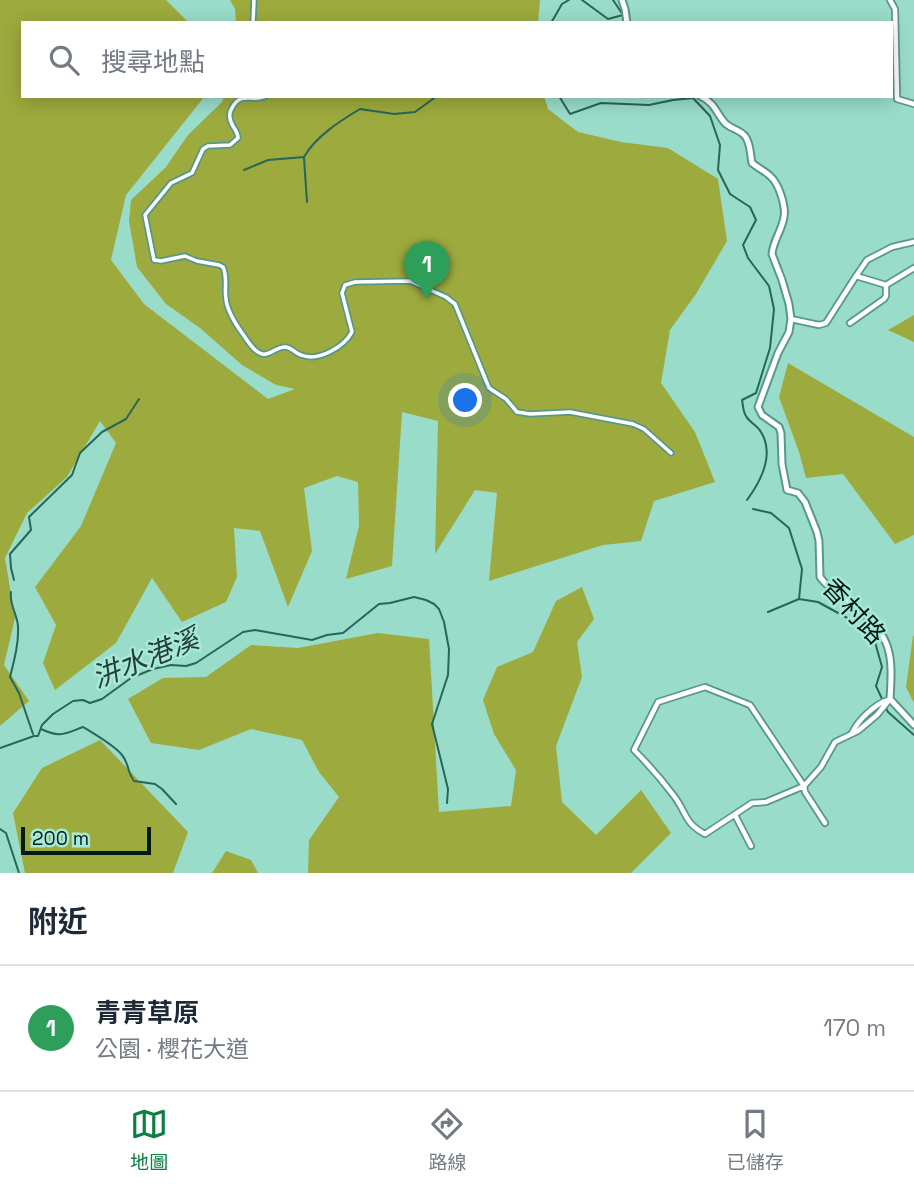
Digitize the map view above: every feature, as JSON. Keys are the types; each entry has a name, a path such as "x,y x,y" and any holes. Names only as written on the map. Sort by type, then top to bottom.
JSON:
{"street":[{"path":"254,0 254,21"},
{"path":"622,0 628,21"},
{"path":"890,0 895,9 897,99 914,104"},
{"path":"242,98 230,110 229,117 237,130 238,138 230,145 208,145 203,149 192,173 171,183 145,215 154,260 185,256 223,267 229,311 255,350 266,354 286,347 306,356 329,351 342,344 352,332 342,293 345,285 355,282 410,281 446,297 455,304 489,388 506,399 517,412 570,412 633,424 644,429 671,453"},
{"path":"705,98 715,107 726,124 746,136 752,163 771,176 776,183 785,215 772,248 772,258 782,280 791,319 819,325 826,323 867,260 892,247 914,242"},
{"path":"856,276 886,285 914,268"},
{"path":"850,323 884,299 886,285"},
{"name":"香村路","path":"791,319 789,332 758,407 762,415 779,427 787,490 797,493 805,502 820,541 820,577 871,621 888,646 892,665 885,703"},
{"path":"825,823 804,786 750,705 705,687 658,702 634,750 657,773 681,805 686,818 705,834 752,803 766,802 804,786 825,761 835,742 851,734 855,726 885,703 914,725"},
{"path":"735,815 751,846"}],"green space":[{"path":"0,0 166,0 187,21 21,21 21,98 203,98 126,195 111,260 144,304 268,399 295,389 276,385 242,365 200,328 166,304 137,267 129,221 131,200 166,167 188,135 223,98 545,98 548,109 578,132 621,142 668,148 718,179 727,241 696,294 670,330 661,383 695,432 715,482 654,501 641,541 603,545 489,581 497,493 475,490 435,554 438,421 402,412 392,566 346,579 359,526 358,482 337,476 304,488 312,551 288,607 260,531 234,528 237,577 226,602 182,622 152,578 116,643 55,690 43,663 56,625 35,587 81,526 116,443 100,421 67,477 27,513 5,558 15,618 4,665 29,701 0,726"},
{"path":"230,0 540,0 538,21 236,21 235,9"},
{"path":"914,315 914,342 888,330"},
{"path":"788,363 914,437 914,535 895,544 843,474 806,478 779,397"},
{"path":"582,587 594,619 577,642 582,677 556,746 562,802 596,835 641,790 671,833 631,873 308,873 309,840 339,797 319,772 302,740 251,729 199,750 151,743 128,699 163,678 206,677 251,645 298,648 378,633 429,639 439,812 511,806 516,770 494,734 483,700 497,667 533,652 556,601"},
{"path":"914,636 914,703 906,687"},
{"path":"100,740 188,832 173,873 25,873 13,813 42,768"},
{"path":"226,851 251,860 258,873 212,873"}],"waterway":[{"path":"552,21 562,4 569,0"},
{"path":"582,0 608,19 623,15 613,0"},
{"path":"244,170 268,160 304,157 322,136 360,109 394,114 415,112 434,98"},
{"path":"560,98 570,114 601,103 649,105 693,98"},
{"path":"693,98 710,116 720,145 718,170 730,194 750,207 756,220 743,245 748,258 769,286 774,309 770,348 756,393 742,400 745,414 761,432 767,450 761,476 747,500"},
{"path":"304,158 307,202"},
{"path":"14,580 10,554 31,530 29,517 72,475 80,453 102,432 126,419 139,399"},
{"path":"753,509 771,513 789,528 802,569 799,599 818,602 851,620 875,642 882,667 876,686 883,701"},
{"path":"11,592 18,632 10,677 19,693 33,734"},
{"name":"汫水港溪","path":"0,748 38,736 42,725 73,701 83,700 90,703 102,699 131,678 153,669 196,663 243,632 255,630 312,640 343,633 379,604 414,597 426,600 439,609 449,649 448,675 432,724 448,789 447,803"},
{"path":"768,612 799,599"},
{"path":"885,706 888,712 914,735"},
{"path":"41,729 62,734 83,727 119,751 134,781 155,784 176,804"},
{"path":"0,829 6,833 19,873"}],"place":[{"name":"青青草原","path":"427,299"}]}
